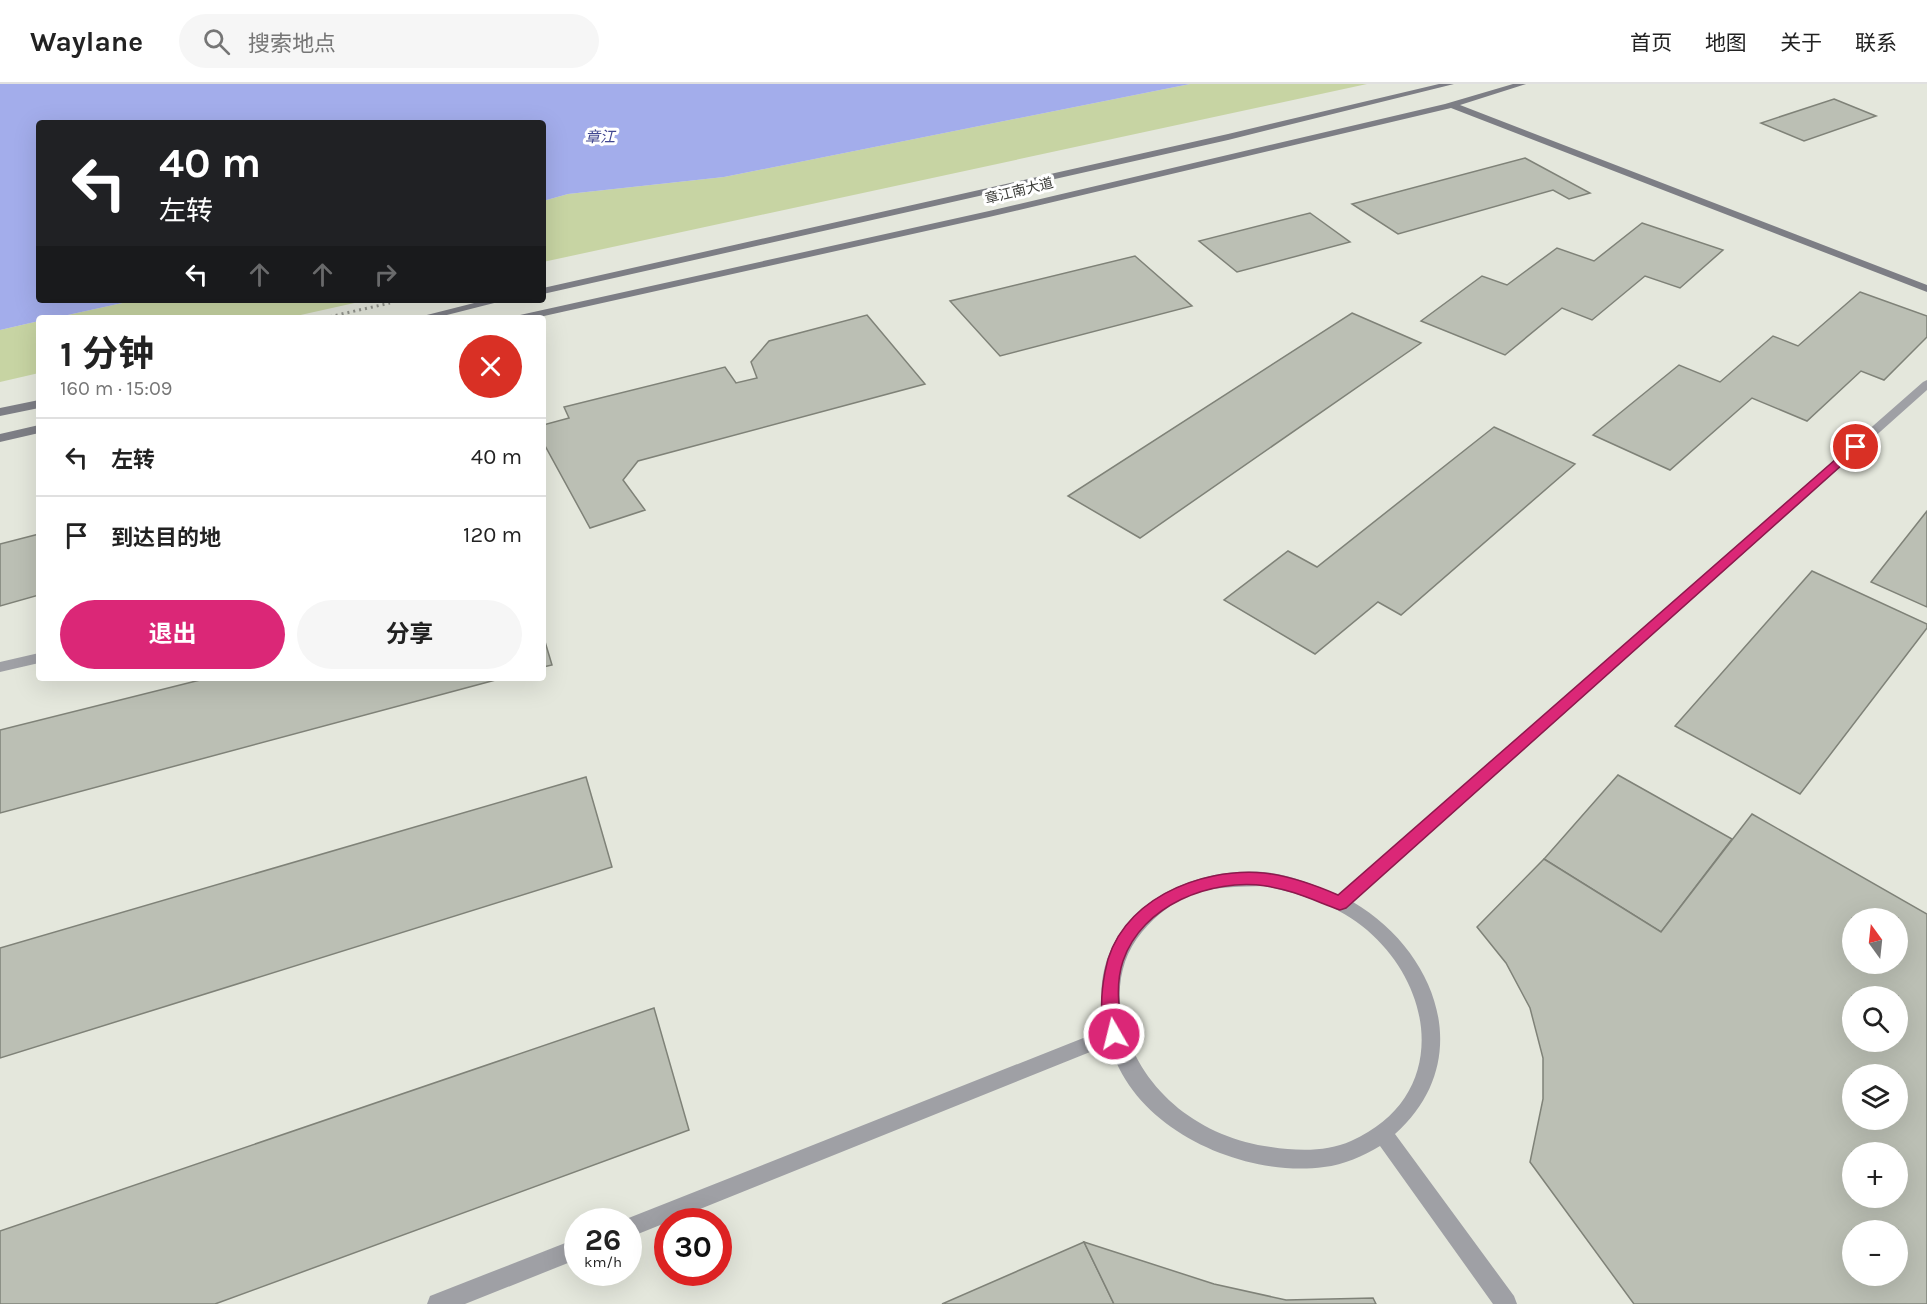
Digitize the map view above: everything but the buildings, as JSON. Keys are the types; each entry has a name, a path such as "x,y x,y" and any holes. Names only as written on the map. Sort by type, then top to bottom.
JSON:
{"main road":[{"name":"章江南大道","path":"546,290 1450,84"},
{"name":"章江南大道","path":"534,315 989,214 1451,105 1522,84"},
{"path":"1421,92 1927,289"},
{"path":"434,315 488,303"},
{"path":"0,412 36,405"},
{"path":"0,438 36,430"}],"street":[{"path":"1340,903 1927,384"},
{"path":"0,667 36,659"},
{"path":"1264,879 1303,887 1340,903 1374,926 1402,954 1421,988 1431,1024 1432,1061 1420,1095 1397,1125 1365,1146 1325,1158 1281,1161 1236,1151 1194,1132 1159,1106 1131,1072 1114,1034 1109,996 1115,961 1131,930 1157,906 1189,888 1236,880 1264,879"},
{"path":"642,1222 1114,1034"},
{"path":"1383,1134 1506,1304"},
{"path":"438,1304 564,1254"}],"path":[{"path":"338,315 392,303"}],"green space":[{"path":"1190,84 1367,84 546,261 546,200 568,194 724,177"},
{"path":"122,303 354,303 300,315 68,315"},
{"path":"36,322 36,374 0,382 0,330"}],"water":[{"name":"章江","path":"0,84 1190,84 724,177 568,194 546,200 546,120 36,120 36,303 122,303 68,315 36,315 36,322 0,330"}],"route":[{"path":"1114,1034 1109,996 1115,961 1131,930 1157,906 1189,888 1226,880 1264,879 1303,887 1340,903 1856,447"}]}
